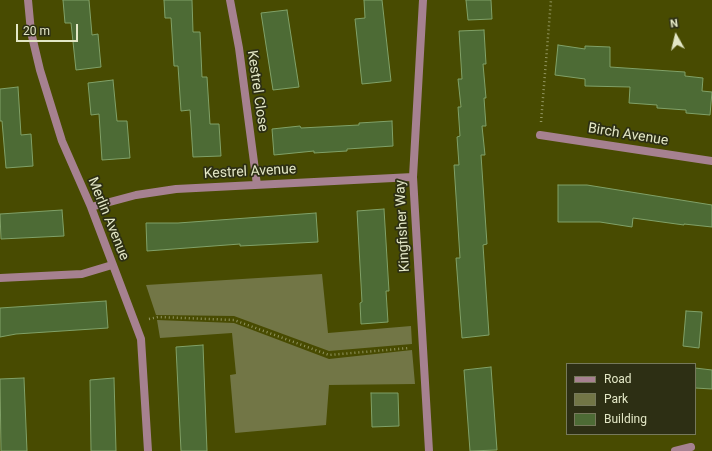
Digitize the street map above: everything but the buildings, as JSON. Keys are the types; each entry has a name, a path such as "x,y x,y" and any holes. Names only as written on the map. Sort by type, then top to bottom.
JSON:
{"street":[{"name":"Merlin Avenue","path":"28,0 31,32 62,140 91,207 141,339 148,451"},
{"name":"Kestrel Close","path":"230,0 239,48 257,185"},
{"name":"Kingfisher Way","path":"423,0 413,177 429,451"},
{"name":"Birch Avenue","path":"540,135 712,161"},
{"name":"Kestrel Avenue","path":"91,207 136,195 176,189 413,177"},
{"path":"0,278 82,274 112,265"},
{"path":"675,451 691,447"}],"path":[{"path":"540,135 551,0"},
{"path":"134,321 158,317 234,320 330,355 423,346"}],"green space":[{"path":"322,274 328,333 411,326 412,344 329,351 234,316 156,315 146,285"},
{"path":"157,320 234,323 329,359 412,350 415,384 329,385 326,425 235,433 230,375 236,374 232,333 160,338"}]}
